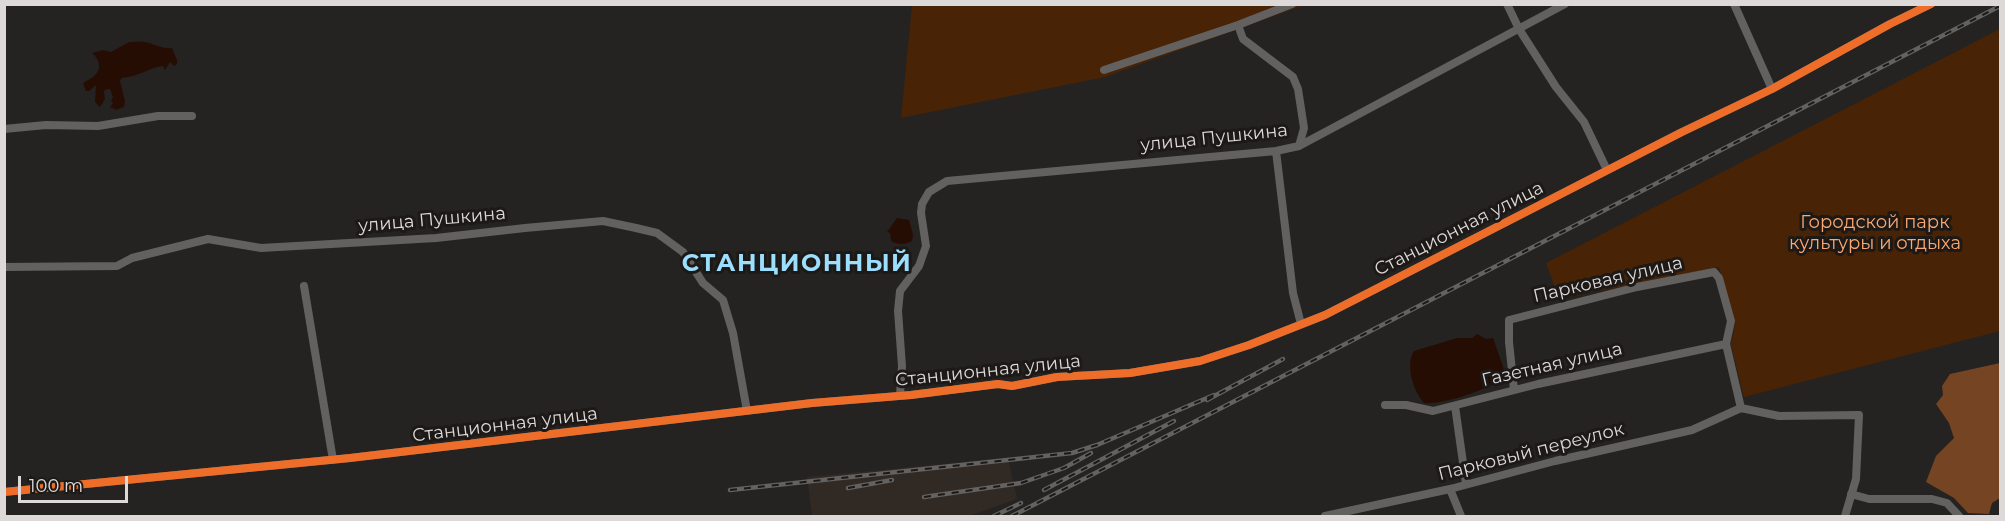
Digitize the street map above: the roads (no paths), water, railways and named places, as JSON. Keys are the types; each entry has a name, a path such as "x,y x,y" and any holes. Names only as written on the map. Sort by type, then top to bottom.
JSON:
{"street":[{"path":"1104,70 1238,25 1292,4"},
{"path":"1507,4 1519,29 1556,87 1584,122 1607,170"},
{"name":"улица Пушкина","path":"900,395 902,366 898,311 900,291 919,266 926,246 921,213 922,204 929,192 947,182 1276,151 1299,146 1565,4"},
{"path":"1734,4 1772,89"},
{"name":"Станционная улица","path":"4,492 333,460 998,384 1012,386 1058,377 1130,373 1200,361 1249,345 1325,315 1607,170 1772,89 1931,4"},
{"path":"1238,25 1243,39 1293,77 1298,89 1304,128 1299,146"},
{"path":"4,129 46,125 98,126 158,116 192,116"},
{"path":"1276,151 1293,293 1301,324"},
{"name":"улица Пушкина","path":"4,267 117,266 132,258 208,239 261,248 357,244 603,221 657,233 683,252 703,283 723,300 733,333 747,411"},
{"name":"Парковая улица","path":"1514,390 1509,320 1637,287 1714,272 1721,286 1731,321 1726,344"},
{"path":"304,286 333,460"},
{"path":"1726,344 1741,408 1779,416 1859,415 1856,479 1845,516"},
{"name":"Газетная улица","path":"1385,405 1406,405 1433,411 1514,390 1726,344"},
{"path":"1455,406 1466,484"},
{"name":"Парковый переулок","path":"1325,516 1450,489 1692,430 1741,408"},
{"path":"1450,489 1461,516"},
{"path":"1851,494 1869,499 1932,499 1947,503 1959,516"}],"railway":[{"path":"1012,516 2000,6"},
{"path":"1207,400 1283,359"},
{"path":"730,490 1072,453 1097,445 1214,395"},
{"path":"1044,490 1174,421"},
{"path":"924,497 1021,483 1064,468 1091,453"},
{"path":"848,488 892,480"},
{"path":"994,516 1021,503"}],"district":[{"name":"СТАНЦИОННЫЙ","path":"797,264"}],"park label":[{"name":"Городской парк культуры и отдыха","path":"1875,233"}]}
